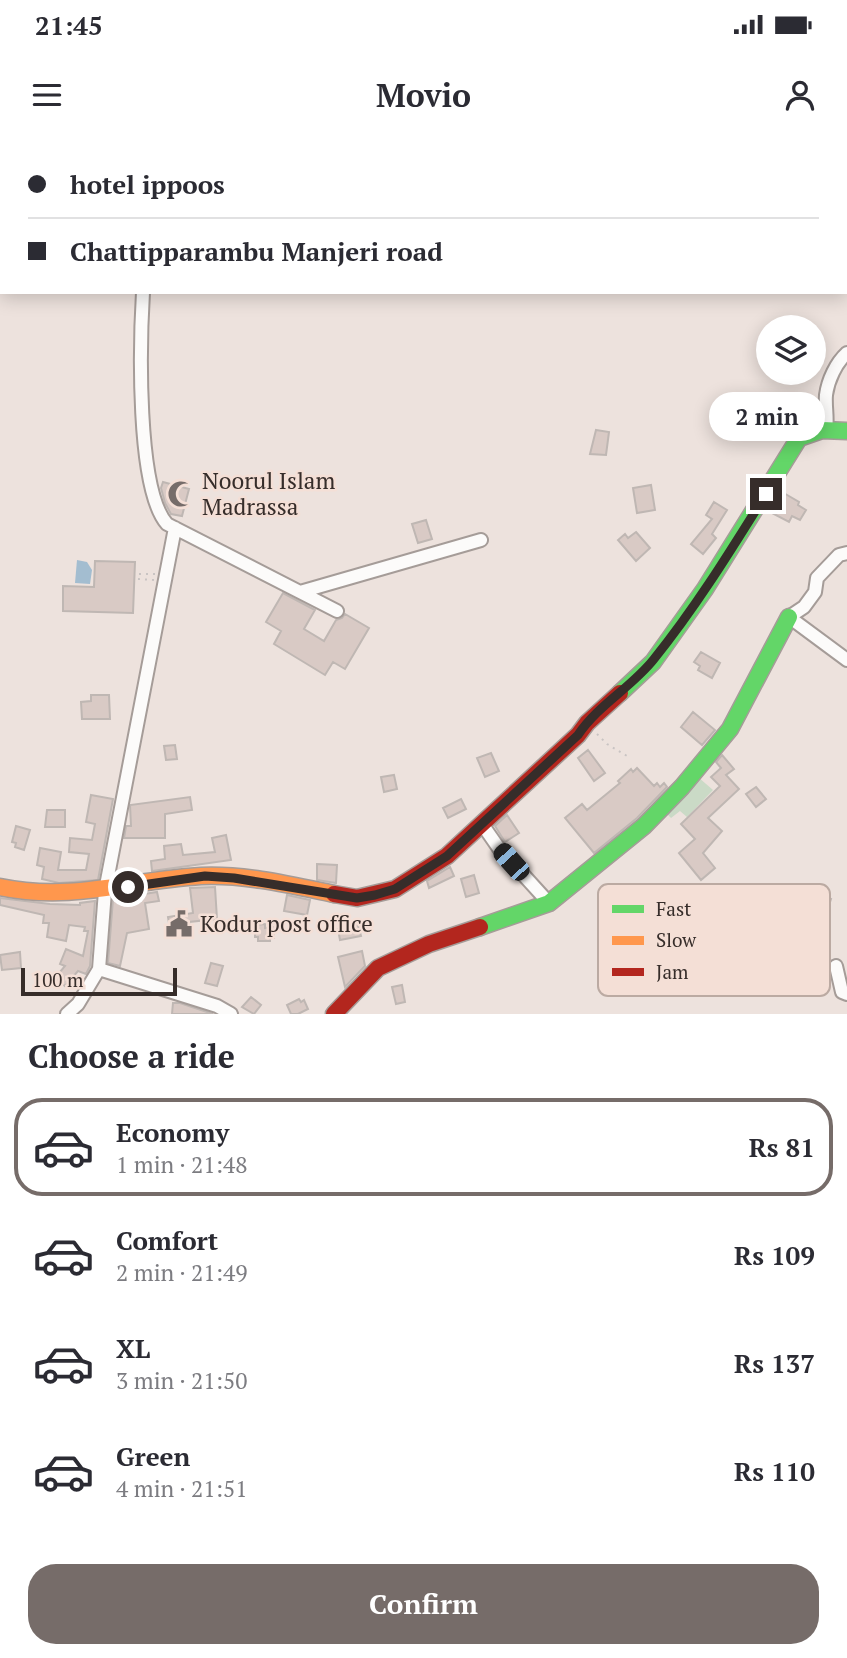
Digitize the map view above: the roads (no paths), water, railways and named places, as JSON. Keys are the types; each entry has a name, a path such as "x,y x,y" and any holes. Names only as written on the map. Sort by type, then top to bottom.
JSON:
{"main road":[{"path":"0,887 39,895 105,891 205,876 234,878 357,898 395,889 447,856 653,662 724,560 776,478 793,445 808,433 825,430 847,431"},
{"path":"334,1014 378,968 429,944 548,903 644,826 682,787 730,729 789,617"}],"street":[{"path":"143,294 141,337 144,444 161,517 175,528 337,611"},
{"path":"825,430 828,418 826,397 831,377 847,353"},
{"path":"67,1014 78,1004 99,969 105,891 175,528"},
{"path":"300,592 481,540"},
{"path":"847,553 839,555 817,578 815,592 804,607 789,617 847,660"},
{"path":"482,824 498,847 548,903"},
{"path":"836,966 842,992 847,994"},
{"path":"99,969 217,1006 231,1014"}],"water":[{"path":"77,560 87,562 92,570 90,584 75,583"}],"place":[{"name":"Noorul Islam Madrassa","path":"181,494"},
{"name":"Kodur post office","path":"179,924"}]}
